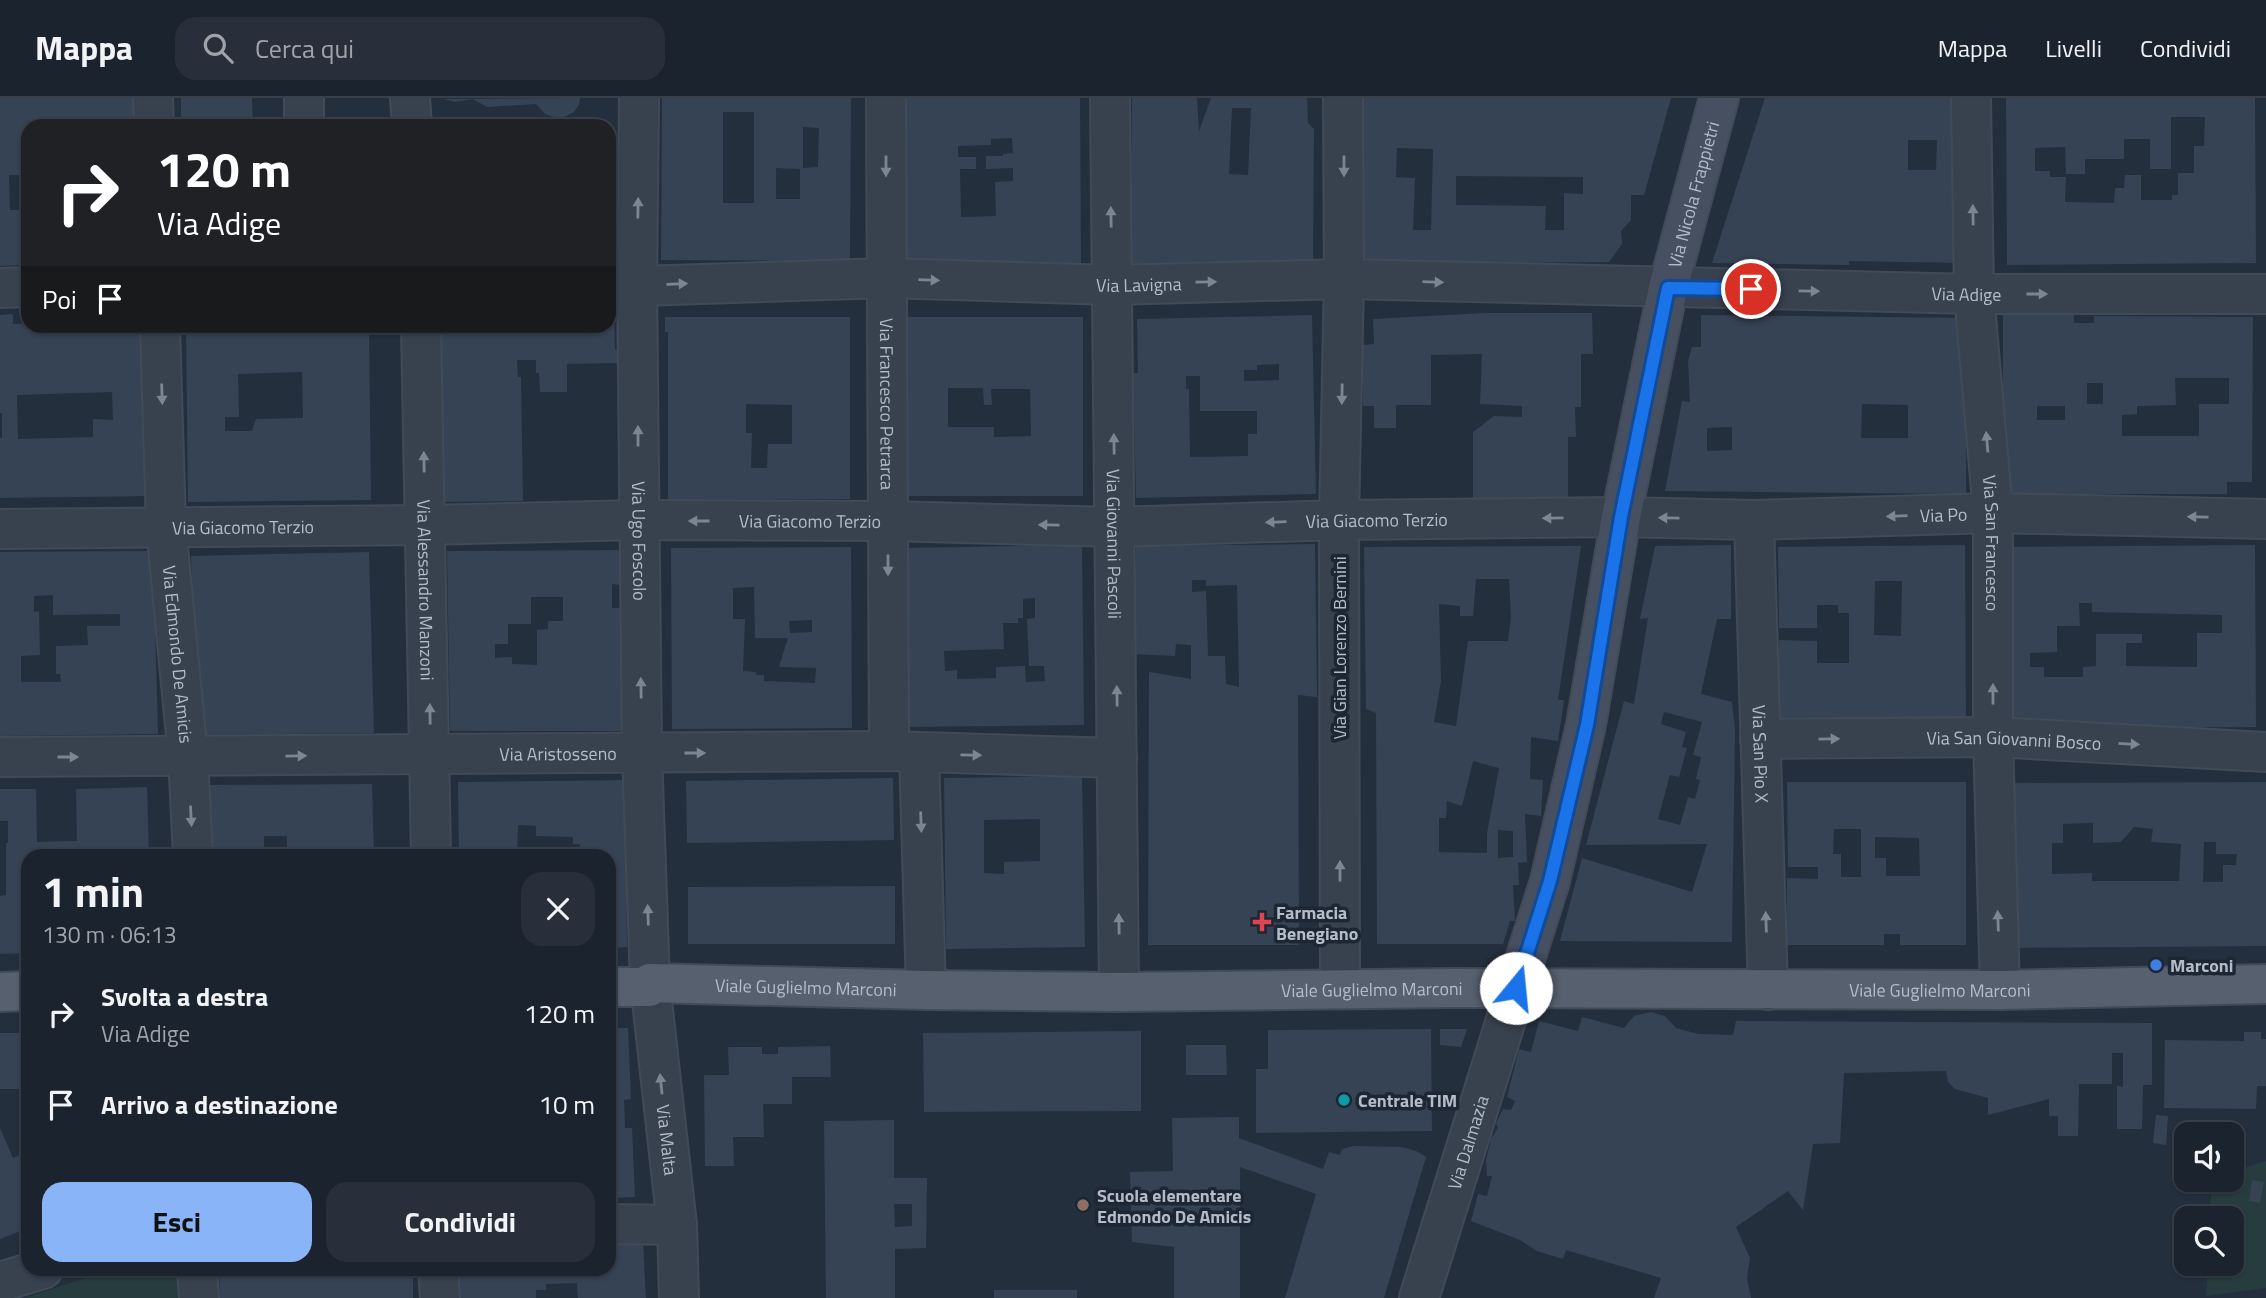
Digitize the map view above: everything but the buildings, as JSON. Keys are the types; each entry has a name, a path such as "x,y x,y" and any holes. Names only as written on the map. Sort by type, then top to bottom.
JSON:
{"main road":[{"name":"Viale Guglielmo Marconi","path":"616,987 649,987 650,983 1119,992 1516,988 2000,990 2266,984"},
{"path":"0,992 21,991"}],"street":[{"path":"153,98 153,119"},
{"path":"304,98 304,119"},
{"path":"410,98 412,119"},
{"name":"Via Ugo Foscolo","path":"639,98 623,286 639,520 642,753 650,983"},
{"name":"Via Francesco Petrarca","path":"886,98 888,521 904,752 926,990"},
{"name":"Via Giovanni Pascoli","path":"1110,98 1119,992"},
{"name":"Via Gian Lorenzo Bernini","path":"1340,989 1339,520 1345,279 1343,98"},
{"name":"Via Nicola Frappietri","path":"1516,988 1550,881 1587,725 1621,517 1668,288 1719,98"},
{"name":"Via San Francesco","path":"1971,98 1974,294 1993,513 1993,737 2000,990"},
{"name":"Via Lavigna","path":"623,286 887,278 1112,285 1345,279 1668,288"},
{"path":"0,288 21,287"},
{"name":"Via Adige","path":"1668,288 1974,294 2266,294"},
{"name":"Via Edmondo De Amicis","path":"160,333 166,527 188,757 193,849"},
{"name":"Via Alessandro Manzoni","path":"421,333 431,849"},
{"name":"Via Po","path":"1621,517 1754,520 1993,513 2266,519"},
{"name":"Via Giacomo Terzio","path":"0,529 639,520 888,521 1115,527 1339,520 1621,517"},
{"name":"Via San Pio X","path":"1754,520 1768,990"},
{"name":"Via San Giovanni Bosco","path":"1760,739 1993,737 2266,752"},
{"name":"Via Aristosseno","path":"0,757 904,752 1117,758"},
{"name":"Via Malta","path":"650,983 677,1225 679,1298"},
{"name":"Via Dalmazia","path":"1419,1298 1516,988"},
{"path":"616,1224 677,1225"},
{"path":"6,1298 0,1282 21,1276"},
{"path":"197,1276 199,1298"},
{"path":"438,1276 440,1298"}],"green space":[{"path":"2266,1161 2266,1288 2206,1296 2207,1276 2244,1276 2244,1206 2211,1206 2211,1192 2244,1192 2244,1168"},
{"path":"91,1276 178,1276 180,1298 25,1298"}],"place":[{"name":"Farmacia Benegiano","path":"1262,922"},
{"name":"Marconi","path":"2156,965"},
{"name":"Centrale TIM","path":"1344,1100"},
{"name":"Scuola elementare Edmondo De Amicis","path":"1083,1205"}],"route":[{"path":"1516,988 1550,881 1587,725 1621,517 1668,288 1751,289"}]}
